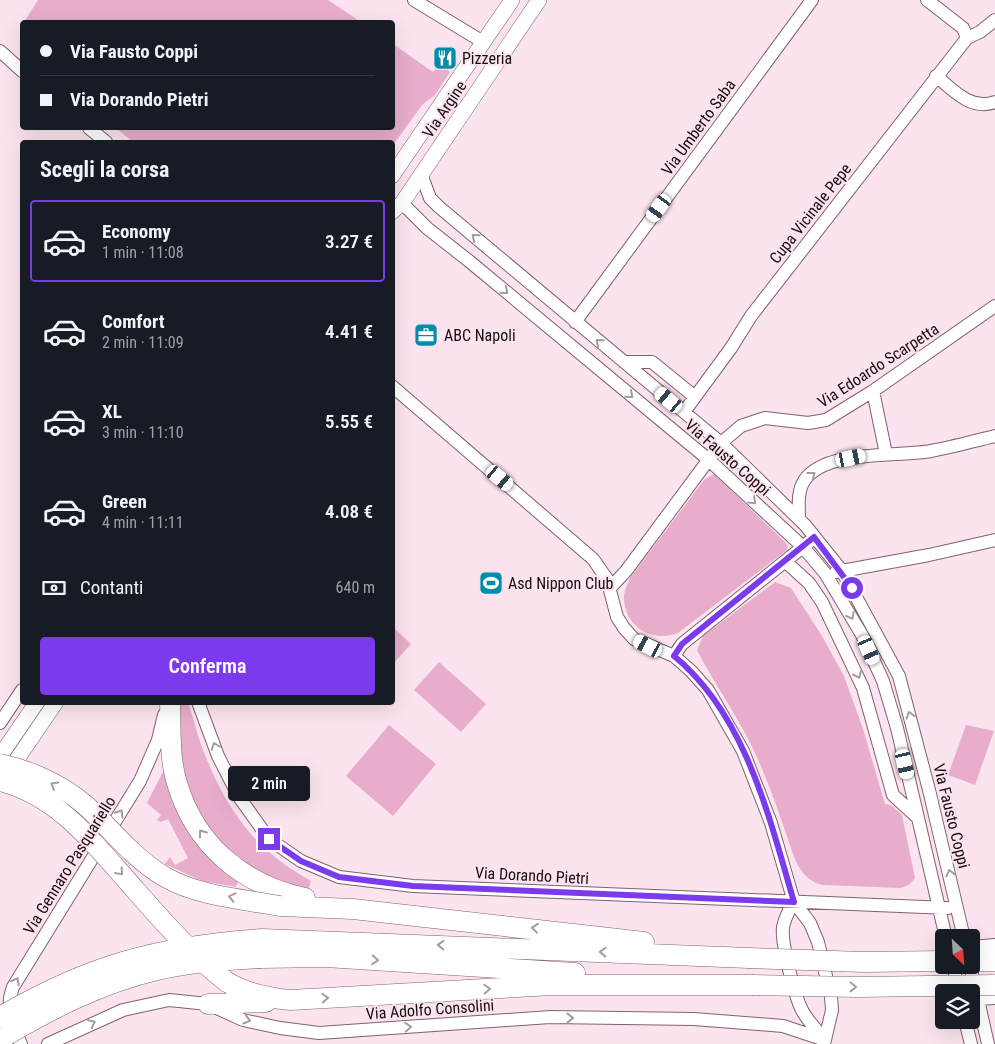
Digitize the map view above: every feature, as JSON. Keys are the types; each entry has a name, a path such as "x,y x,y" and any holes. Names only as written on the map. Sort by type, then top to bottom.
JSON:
{"highway":[{"path":"168,705 176,782 191,817 209,842 227,862 254,881 282,893 353,909"},
{"path":"0,764 36,775 67,792 96,814 120,842 139,858 165,877 192,888 280,906 353,909 657,944 722,957"},
{"path":"0,783 13,785 48,801 78,825 197,956 227,982 239,990 256,995 291,1000"},
{"path":"0,1017 36,996 88,972 152,953 206,943 326,956 752,985"},
{"path":"0,1039 46,1012 92,992 157,970 209,962 261,948 722,957 863,962 935,961"},
{"path":"980,961 995,960"},
{"path":"208,1004 242,1004 552,985 752,985 859,988 995,985"}],"street":[{"path":"414,0 482,42"},
{"name":"Via Argine","path":"395,172 512,0"},
{"name":"Via Argine","path":"397,207 540,0"},
{"name":"Via Umberto Saba","path":"575,322 812,0"},
{"path":"927,0 963,28 967,38 980,32 995,20"},
{"name":"Cupa Vicinale Pepe","path":"684,412 731,348 751,316 967,38"},
{"path":"0,51 20,68"},
{"path":"936,76 972,103 986,105 995,102"},
{"path":"91,130 104,140"},
{"name":"Via Fausto Coppi","path":"421,174 430,198 439,207 721,443 799,519 842,571 899,676 914,726 962,929"},
{"name":"Via Fausto Coppi","path":"397,207 469,261 709,460 803,547 825,573 862,635 883,681 897,728 944,929"},
{"name":"Via Edoardo Scarpetta","path":"610,588 626,571 721,443 741,426 765,418 808,423 822,421 873,391 995,306"},
{"name":"Via Fausto Coppi","path":"624,362 652,362 695,397"},
{"path":"395,389 602,567 610,588 617,617 624,628 634,639 674,656 708,690 743,751 771,823 794,902 810,922 818,942 831,997 832,1010 826,1042"},
{"path":"873,391 886,454"},
{"path":"799,519 801,488 810,475 840,460 931,450 995,436"},
{"path":"674,656 682,644 786,562 814,537"},
{"path":"825,573 995,540"},
{"name":"Via Fausto Coppi","path":"786,562 809,583 822,602 863,688 893,795 917,817"},
{"path":"0,723 20,693"},
{"path":"0,756 35,705"},
{"path":"0,783 54,705"},
{"name":"Via Gennaro Pasquariello","path":"21,1044 10,1017 9,1002 13,987 140,781 158,740 167,705"},
{"name":"Via Dorando Pietri","path":"199,705 218,756 239,797 269,839 301,861 339,877 413,886 958,908"},
{"path":"794,902 787,914 783,940 797,1000 808,1019 826,1042"},
{"path":"980,946 995,945"},
{"path":"980,999 995,998"},
{"name":"Via Adolfo Consolini","path":"48,1044 102,1018 145,1003 169,1000 208,1004 243,1020 280,1028 319,1033 550,1018 694,1019 782,1026 826,1042"},
{"path":"980,1008 988,1044"},
{"path":"967,1029 971,1044"}],"shaded area":[{"path":"38,0 328,0 358,20 25,20"},
{"path":"395,45 433,72 439,64 450,72 435,95 423,104 395,142 395,140 131,140 118,130 395,130"},
{"path":"714,474 785,542 788,546 787,550 678,633 668,636 649,634 641,630 629,617 625,608 625,590 630,578 704,480"},
{"path":"775,582 791,588 822,636 844,676 863,729 885,804 891,805 902,815 915,878 909,885 901,888 823,885 812,881 804,874 795,859 757,757 736,716 697,650 703,636"},
{"path":"395,629 411,644 395,662"},
{"path":"439,662 486,704 461,732 414,690"},
{"path":"178,705 189,705 212,772 233,810 258,842 291,869 311,881 308,892 268,878 224,847 208,828 188,789 182,763"},
{"path":"389,725 436,764 393,816 346,776"},
{"path":"966,725 994,731 975,785 948,775"},
{"path":"167,764 221,869 238,882 236,887 202,881 165,864 170,857 175,865 188,858 168,819 160,822 157,820 161,815 147,803"}],"place":[{"name":"Pizzeria","path":"445,58"},
{"name":"ABC Napoli","path":"426,335"},
{"name":"Asd Nippon Club","path":"491,583"}],"route":[{"path":"269,839 301,861 339,877 413,886 794,902 771,823 743,751 727,720 708,690 674,656 682,644 786,562 814,537 842,571 852,588"}]}
